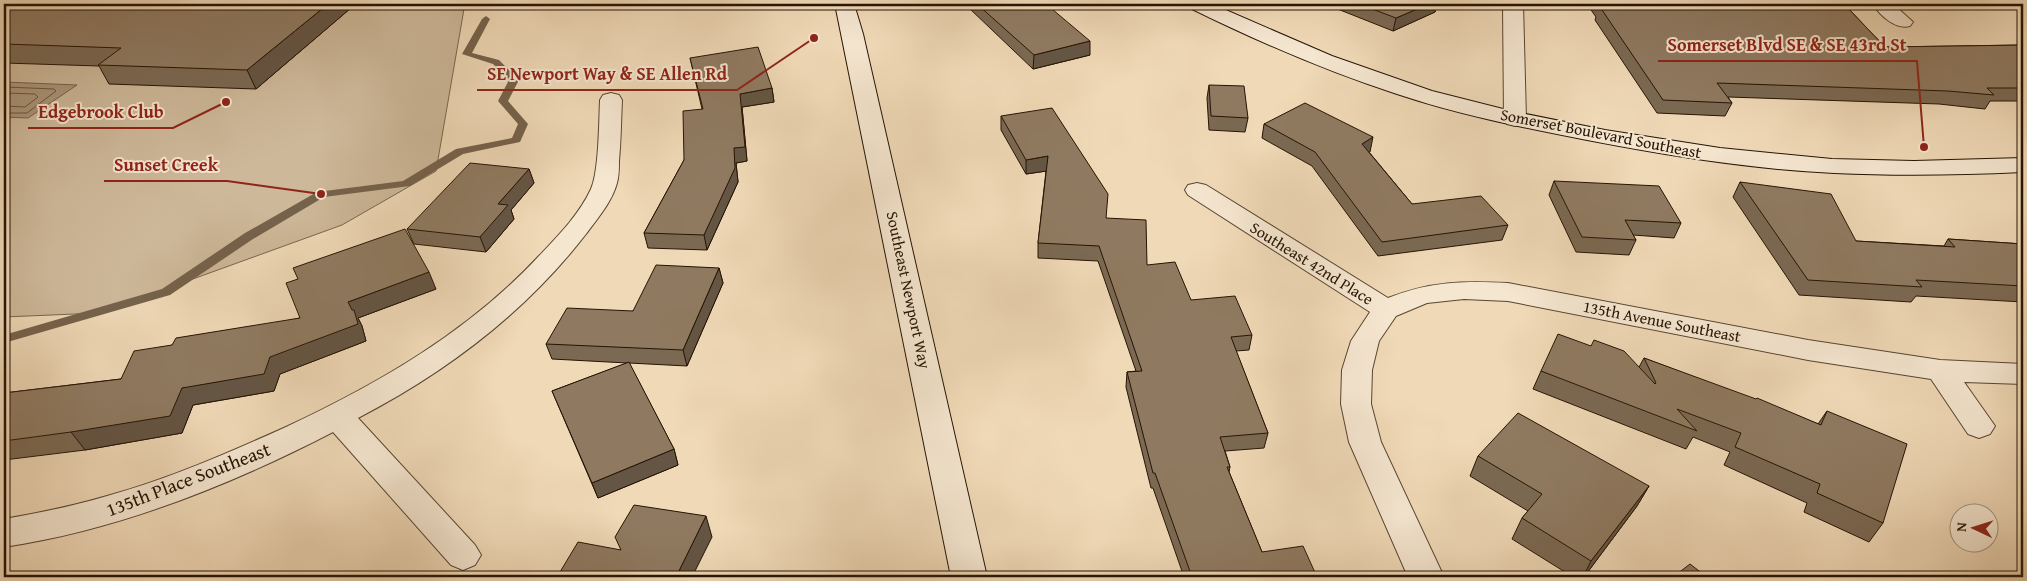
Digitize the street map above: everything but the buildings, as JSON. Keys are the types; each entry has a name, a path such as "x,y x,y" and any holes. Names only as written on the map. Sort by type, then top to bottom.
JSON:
{"street":[{"name":"Southeast Newport Way","path":"844,4 862,73 969,577"},
{"name":"Somerset Boulevard Southeast","path":"1197,4 1247,28 1328,62 1404,89 1515,119 1638,143 1732,157 1872,168 2023,165"},
{"path":"1513,4 1515,119"},
{"path":"1882,4 1903,22"},
{"name":"135th Place Southeast","path":"4,533 52,526 140,501 230,467 337,416 410,375 478,327 493,316 546,266 584,221 605,184 611,100"},
{"name":"Southeast 42nd Place","path":"1197,190 1386,309 1365,340 1356,370 1356,404 1365,442 1426,577"},
{"name":"135th Avenue Southeast","path":"1386,309 1422,295 1464,290 1508,292 1808,350 1940,370 2023,374"},
{"path":"1940,370 1979,426"},
{"path":"337,416 463,556"}],"shaded area":[{"path":"51,4 459,4 464,9 436,171 342,225 99,313 4,317 4,33"}],"water":[{"path":"4,82 77,85 28,118 4,117"}],"waterway":[{"path":"4,339 166,292 249,236 321,194 406,184 460,151 516,140 523,124 503,101 514,80 496,62 467,54 486,19"}],"place":[{"name":"SE Newport Way & SE Allen Rd","path":"814,38"},
{"name":"Edgebrook Club","path":"226,102"},
{"name":"Somerset Blvd SE & SE 43rd St","path":"1924,147"},
{"name":"Sunset Creek","path":"321,194"}]}
